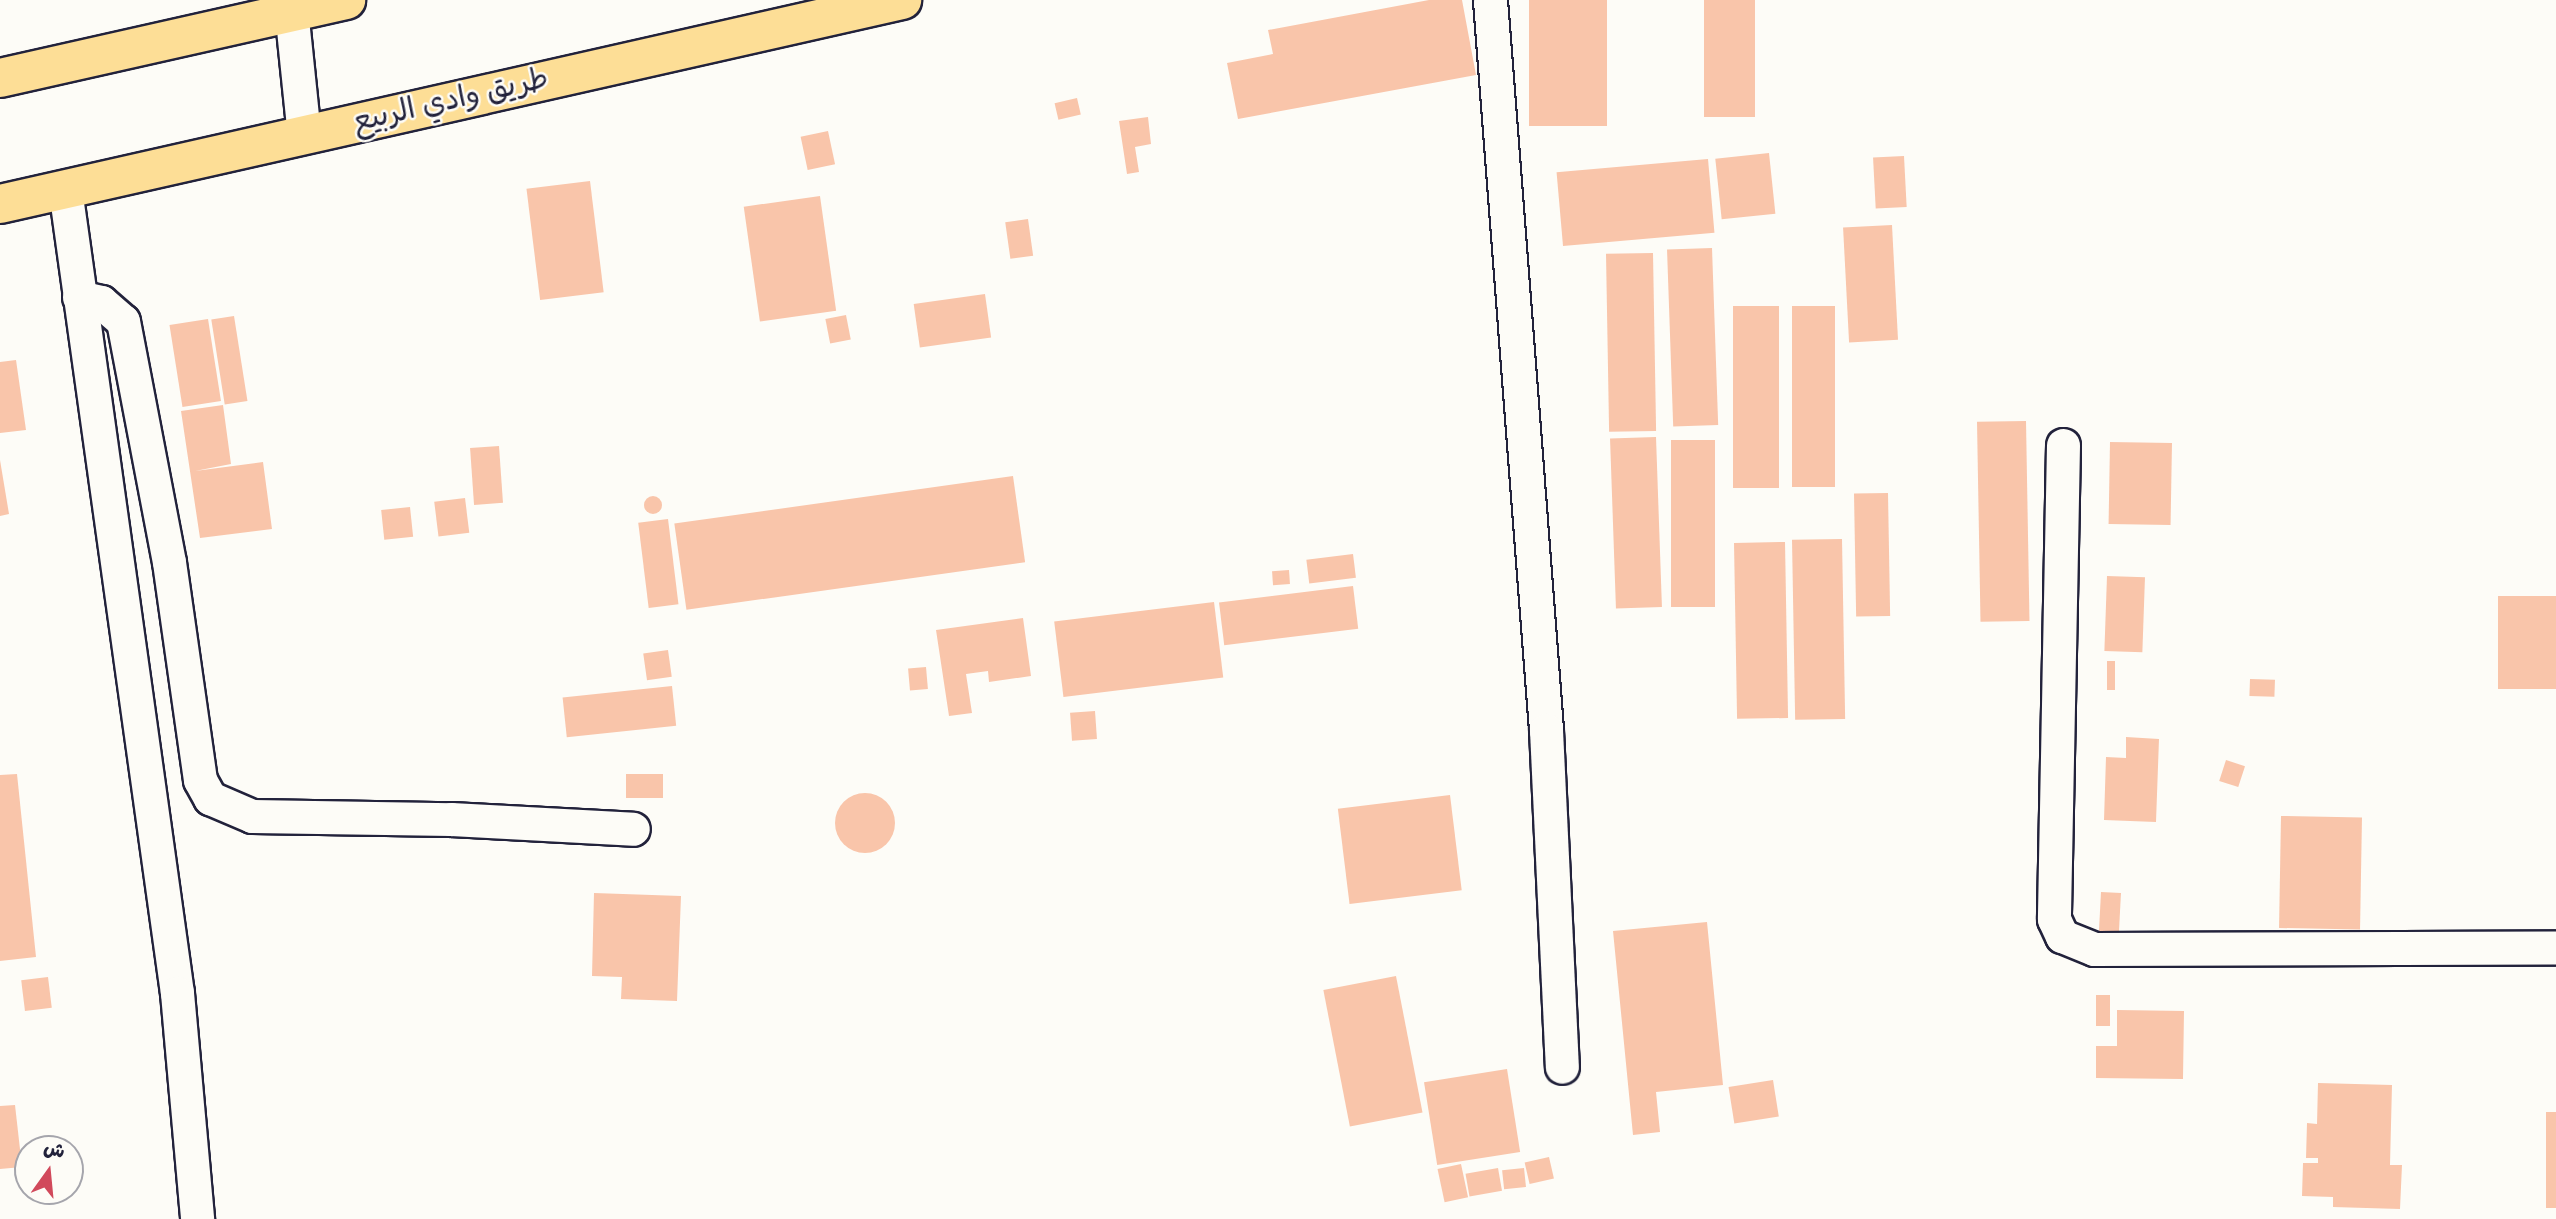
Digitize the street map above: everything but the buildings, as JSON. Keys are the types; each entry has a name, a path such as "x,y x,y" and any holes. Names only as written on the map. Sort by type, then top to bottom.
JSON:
{"highway":[{"path":"0,78 290,6 346,0"},
{"name":"طريق وادي الربيع","path":"0,204 902,0"}],"street":[{"path":"1490,0 1546,730 1562,1067"},
{"path":"290,6 304,135"},
{"path":"65,189 177,993 197,1219"},
{"path":"79,297 114,310 126,333 169,562 200,780 210,798 252,816 463,820 633,829"},
{"path":"2063,445 2056,930 2074,944 2094,949 2556,947"}]}
